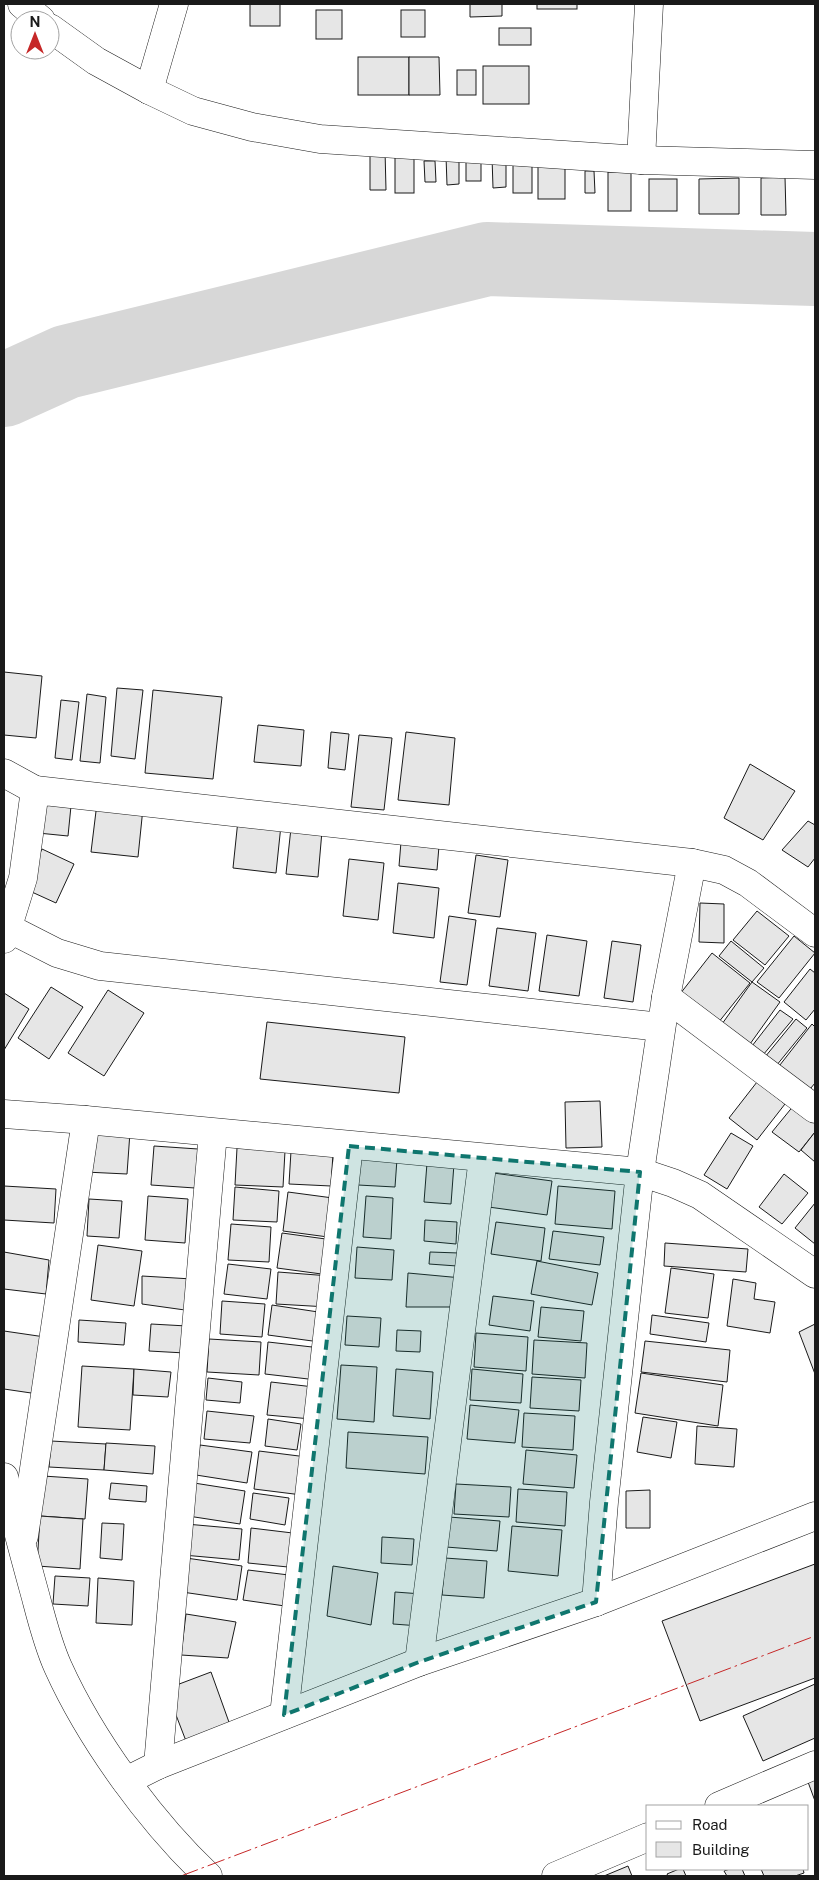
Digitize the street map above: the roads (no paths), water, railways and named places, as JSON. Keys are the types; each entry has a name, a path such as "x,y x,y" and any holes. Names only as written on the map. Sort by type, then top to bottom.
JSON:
{"street":[{"path":"149,90 174,4"},
{"path":"641,160 649,4"},
{"path":"60,35 96,60 149,90 193,110 252,127 320,139 641,160 815,166"},
{"path":"4,773 35,790 692,863 724,870 748,883 815,932"},
{"path":"35,790 23,878 5,931 57,953 100,966 661,1026"},
{"path":"596,1602 604,1502 640,1172 661,1026 692,863"},
{"path":"666,997 815,1109"},
{"path":"4,1114 640,1172 673,1183 700,1195 815,1274"},
{"path":"22,1549 86,1120"},
{"path":"158,1765 213,1133"},
{"path":"284,1715 349,1146"},
{"path":"419,1662 483,1158"},
{"path":"4,1477 22,1549 57,1666 77,1705 126,1781 181,1850 208,1876"},
{"path":"126,1781 158,1765 419,1662 596,1602 815,1516"},
{"path":"721,1805 815,1765"},
{"path":"556,1876 646,1837"}],"waterway":[{"path":"4,390 66,362 487,259 815,269"}]}
